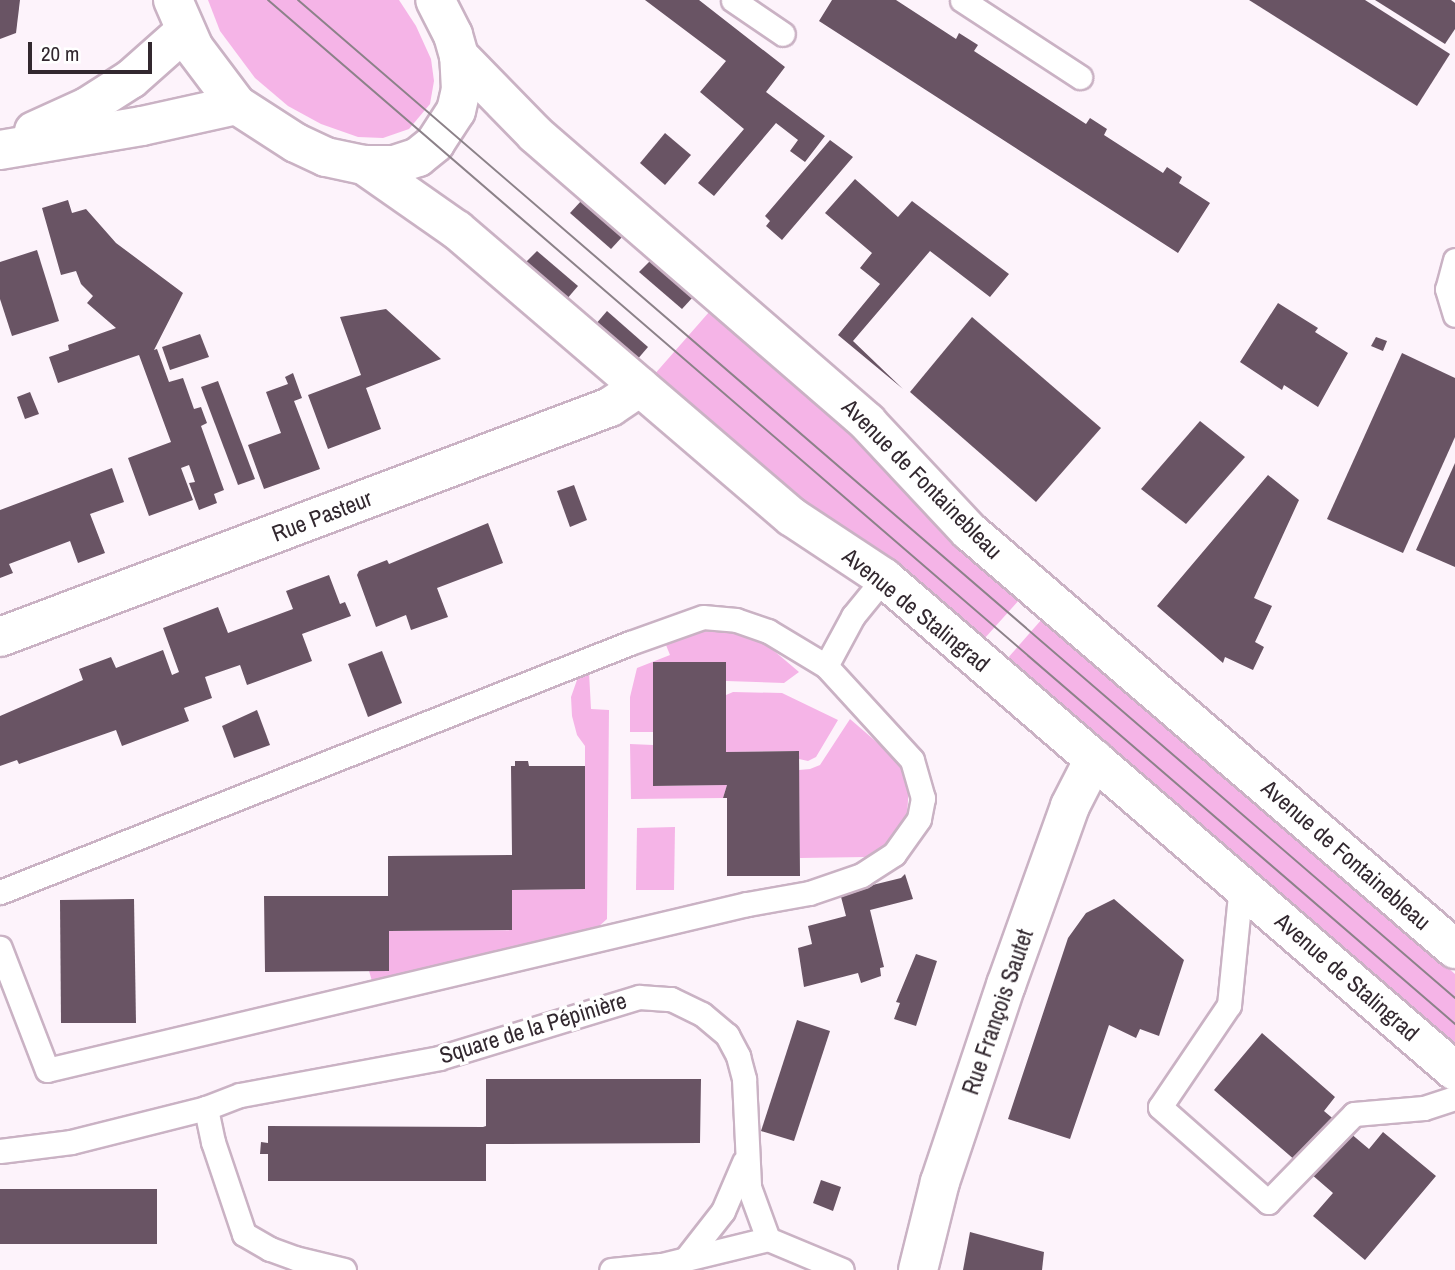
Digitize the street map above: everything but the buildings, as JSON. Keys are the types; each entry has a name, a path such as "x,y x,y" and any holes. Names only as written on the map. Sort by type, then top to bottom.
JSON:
{"main road":[{"path":"0,149 87,107 131,79 179,16 222,89 237,105 296,143 326,157 364,165 394,165 418,157 435,143 456,111 461,90 459,56 439,2"},
{"name":"Avenue de Fontainebleau","path":"459,56 535,134 867,422 969,531 1455,949"},
{"path":"0,149 142,126 237,105"},
{"name":"Avenue de Stalingrad","path":"364,165 457,229 792,517 884,578 1455,1071"},
{"name":"Rue Pasteur","path":"0,637 610,407 640,387"},
{"name":"Rue François Sautet","path":"918,1270 940,1182 1006,985 1070,806 1094,759"}],"lane":[{"path":"733,0 783,34"},
{"path":"962,0 1080,77"},
{"path":"1455,260 1447,289 1455,315"},
{"path":"826,666 853,616 884,578"},
{"path":"0,892 702,617 736,620 768,631 826,666 912,760 923,798 919,819 894,854 862,875 809,893 747,904 47,1070 0,948"},
{"path":"1241,885 1229,1005 1160,1107 1268,1202 1354,1114 1424,1108 1455,1098"},
{"name":"Square de la Pépinière","path":"0,1151 71,1142 206,1108 240,1095 439,1058 639,997 671,999 702,1014 727,1035 738,1056 744,1079 749,1187 768,1239"},
{"path":"206,1108 213,1142 244,1234 270,1249 344,1270"},
{"path":"687,1257 723,1211 746,1158"},
{"path":"611,1270 661,1265 768,1239 842,1270"}],"shaded area":[{"path":"208,0 399,0 416,26 431,59 434,81 430,104 409,129 383,138 358,137 321,124 288,106 255,78 220,31"},
{"path":"710,311 860,441 929,517 1020,599 984,639 893,562 816,514 653,376"},
{"path":"1042,619 1455,974 1455,1045 1007,659"},
{"path":"724,630 766,644 799,672 784,683 726,681 725,662 653,662 653,732 630,732 630,697 637,668 670,655 666,645 701,632"},
{"path":"589,672 591,709 609,710 607,919 597,928 372,981 369,971 389,931 512,930 512,890 585,889 585,746 577,735 571,697 577,680"},
{"path":"733,692 782,693 838,720 816,757 808,761 799,759 799,751 726,752 726,695"},
{"path":"850,719 887,751 904,772 909,782 907,818 890,843 866,857 800,858 799,770 820,765"},
{"path":"630,744 653,745 654,786 727,785 723,798 631,799"},
{"path":"675,827 674,890 636,890 637,828"}],"tram line":[{"path":"268,0 1455,1024"},
{"path":"298,0 1455,998"}]}
